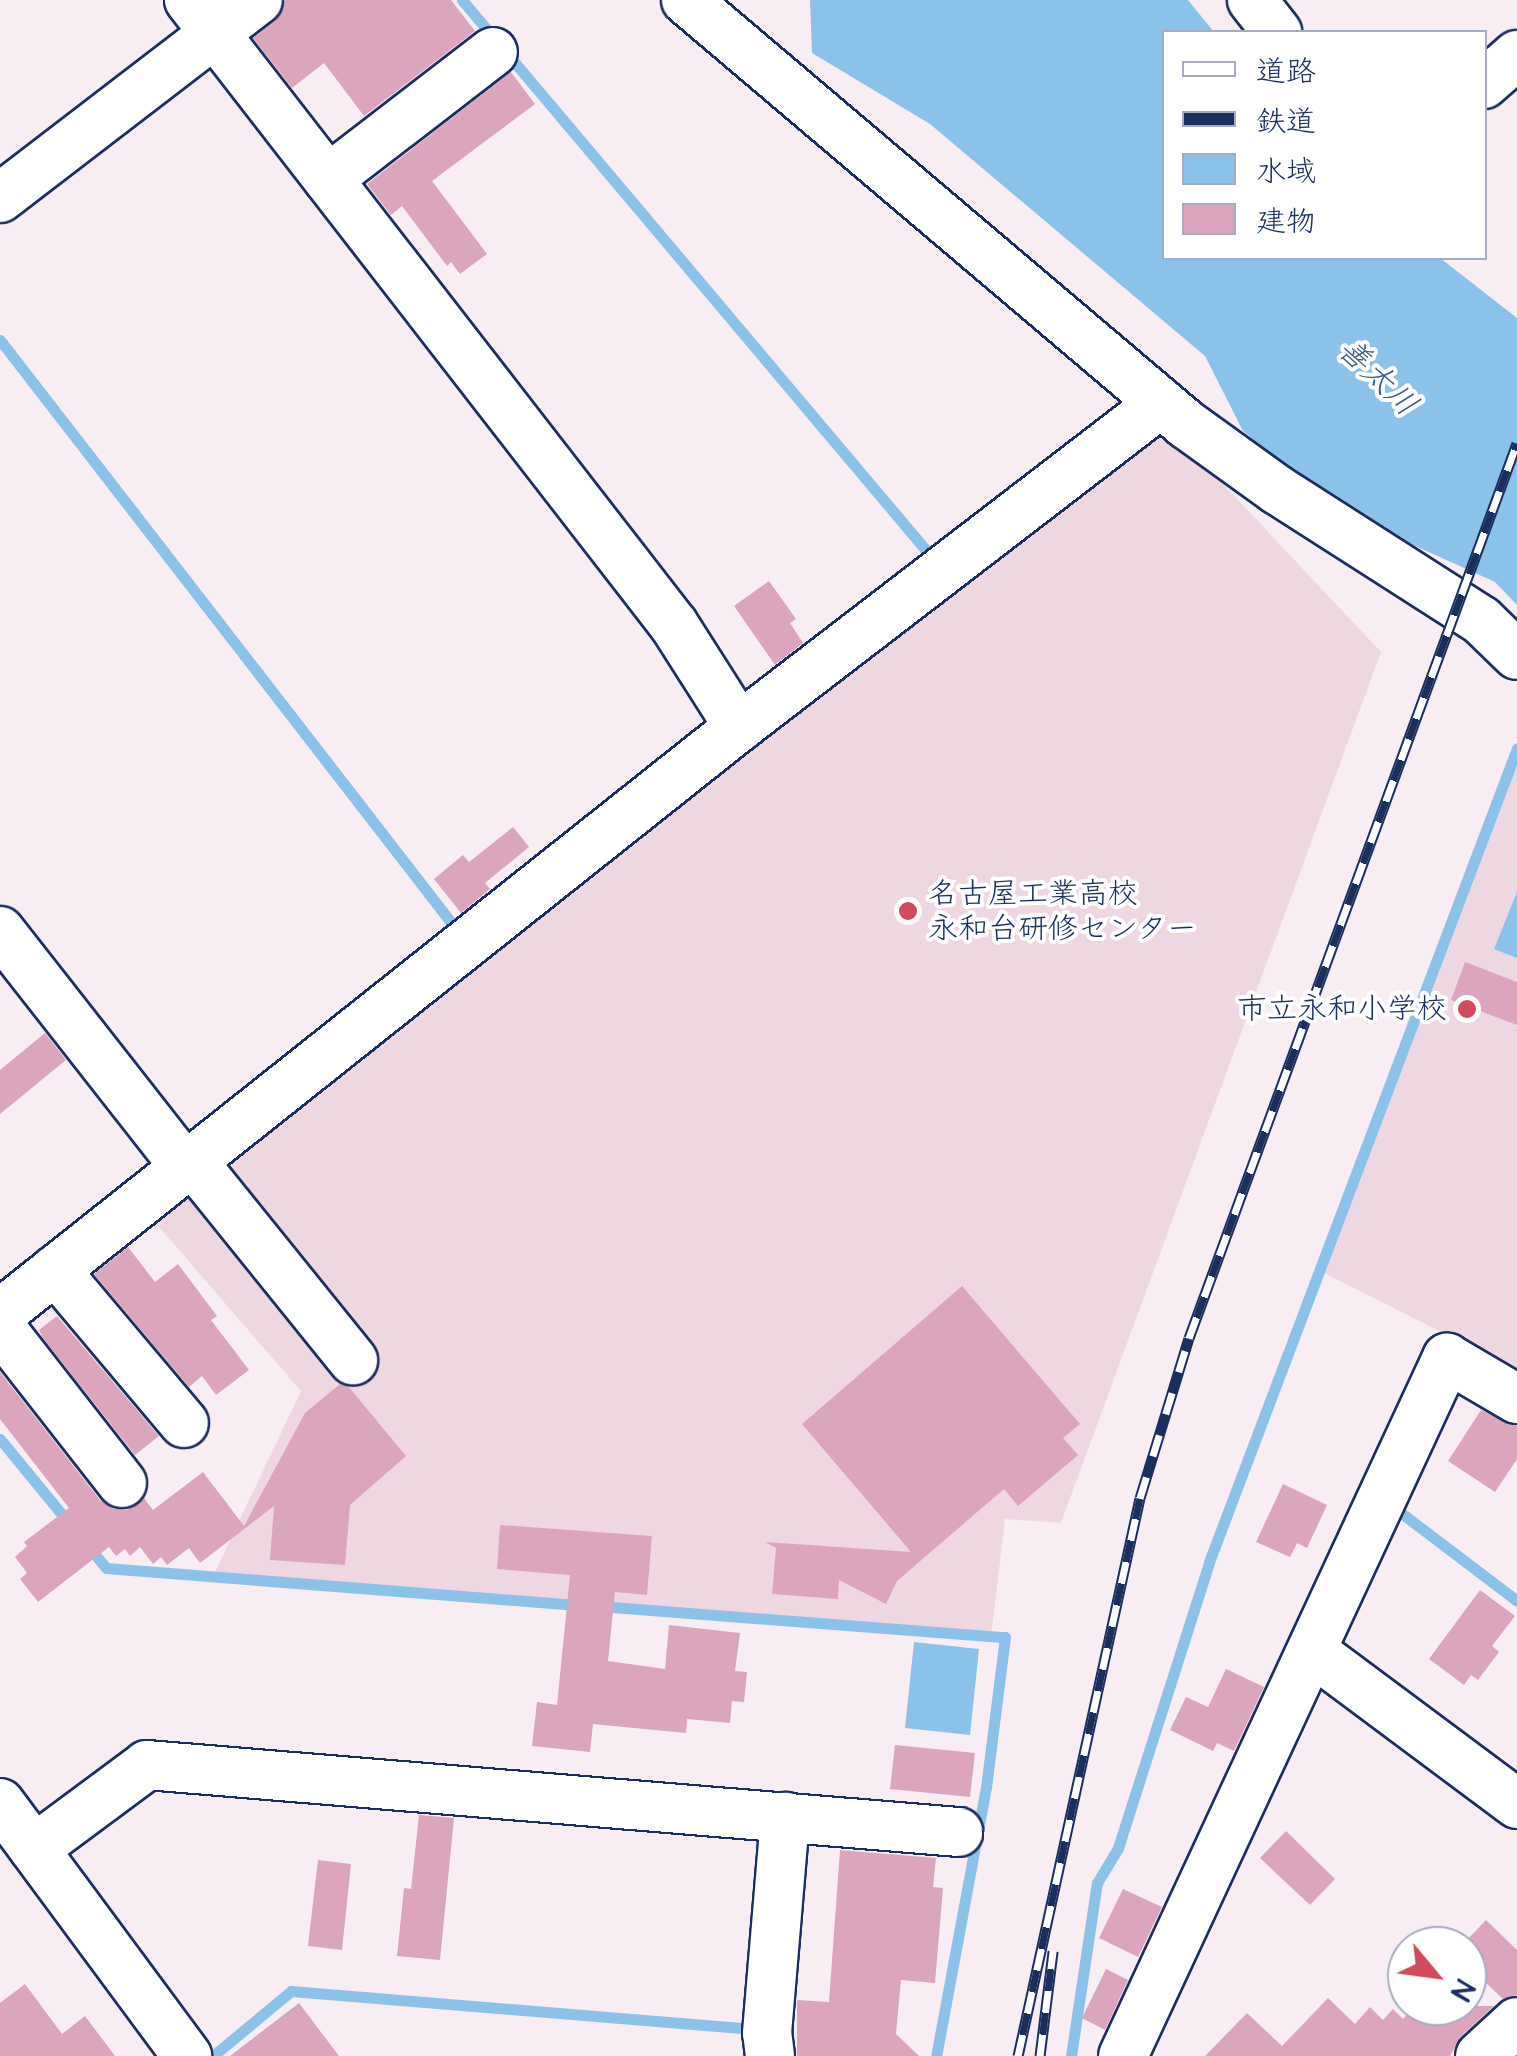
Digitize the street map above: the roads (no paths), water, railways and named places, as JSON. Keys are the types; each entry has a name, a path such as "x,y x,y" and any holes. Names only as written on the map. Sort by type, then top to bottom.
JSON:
{"street":[{"path":"0,198 202,17 258,0"},
{"path":"686,0 1161,404 1276,489 1481,620 1517,655"},
{"path":"1252,0 1276,30"},
{"path":"202,17 674,626 740,727"},
{"path":"328,179 493,52"},
{"path":"1487,81 1517,55"},
{"path":"0,1314 740,727 1161,404"},
{"path":"0,931 189,1165 354,1360"},
{"path":"56,1270 184,1424"},
{"path":"0,1327 122,1483"},
{"path":"1123,2056 1447,1358 1517,1399"},
{"path":"1312,1651 1517,1804"},
{"path":"34,1849 147,1765 958,1832"},
{"path":"0,1803 186,2056"},
{"path":"770,2056 766,2033 785,1817"},
{"path":"1480,2056 1517,2022"}],"water":[{"name":"善太川","path":"810,0 1188,0 1212,30 1162,30 1162,260 1443,260 1517,318 1517,605 1495,582 1347,515 1243,431 1205,356 930,124 812,53"},
{"path":"1517,892 1517,958 1494,949"},
{"path":"914,1642 979,1649 970,1735 905,1728"}],"waterway":[{"path":"462,0 935,561"},
{"path":"0,340 457,930"},
{"path":"1071,2056 1097,1883 1118,1848 1209,1562 1517,748"},
{"path":"0,1439 69,1523"},
{"path":"1392,1506 1517,1601"},
{"path":"87,1545 106,1568 581,1605"},
{"path":"599,1606 1005,1637 986,1787 936,2056"},
{"path":"214,2055 291,1991 741,2028"}],"railway":[{"path":"1018,2056 1140,1498 1189,1338 1517,443"},
{"path":"1040,2056 1053,1951"}],"place":[{"name":"名古屋工業高校 永和台研修センター","path":"908,911"},
{"name":"市立永和小学校","path":"1467,1009"}]}
